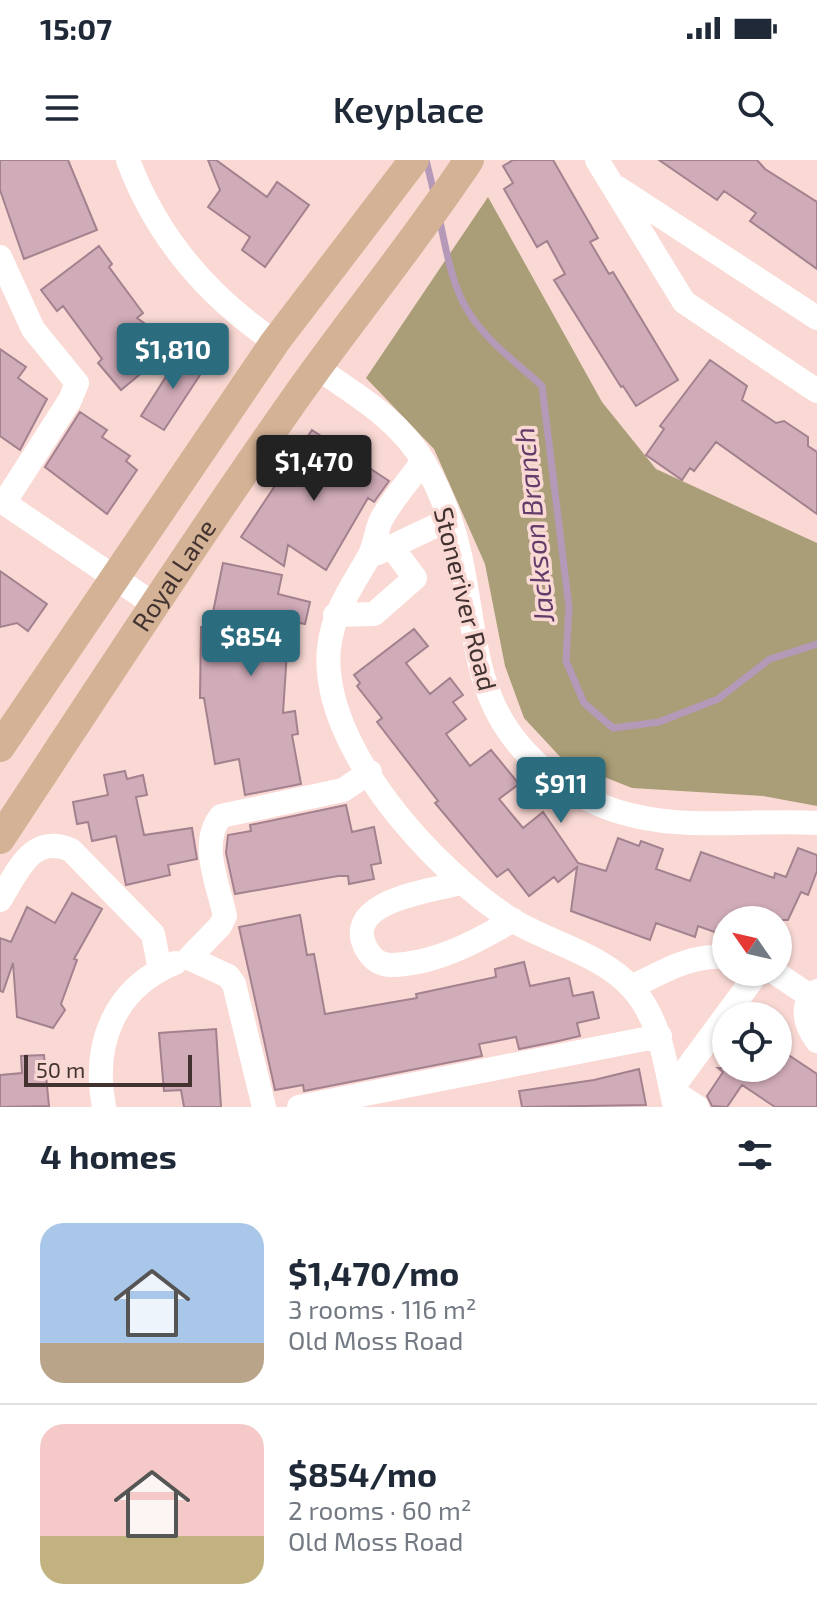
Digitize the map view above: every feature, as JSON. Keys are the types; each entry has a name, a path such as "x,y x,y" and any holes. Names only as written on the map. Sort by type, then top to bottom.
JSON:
{"main road":[{"name":"Royal Lane","path":"0,747 275,342 414,160"},
{"name":"Royal Lane","path":"0,839 317,368 366,306 469,160"},
{"path":"275,342 317,368"}],"street":[{"path":"128,160 167,241 209,291 275,342"},
{"path":"597,160 684,302 817,391"},
{"path":"613,185 817,318"},
{"path":"0,257 33,329 77,383 70,400 2,501 155,605"},
{"name":"Stoneriver Road","path":"317,368 384,415 423,461 450,519 460,554 480,675 494,710 511,738 536,764 562,785 597,804 633,816 671,822 817,823"},
{"path":"423,461 381,520 369,558 335,615 329,650 331,693 343,727 370,772 424,846 461,883 513,920 581,954 632,987 660,1036 673,1099"},
{"path":"369,558 450,519"},
{"path":"335,615 374,614 415,578 391,546"},
{"path":"104,1107 99,1084 103,1039 115,1010 133,989 160,970 189,958 220,926 225,916 209,843 211,829 221,816 343,790 370,772"},
{"path":"0,900 22,865 41,846 54,843 71,850 153,934 160,970"},
{"path":"461,883 383,904 369,913 362,926 363,943 369,954 379,964 393,965 464,949 513,920"},
{"path":"632,987 681,963 712,956"},
{"path":"189,958 228,976 234,984 264,1107"},
{"path":"792,982 814,994 804,1013 808,1028 817,1041"},
{"path":"673,1099 749,986"},
{"path":"299,1107 660,1036"},
{"path":"673,1099 697,1107"}],"shaded area":[{"path":"488,197 602,402 656,469 817,543 817,806 763,796 632,788 564,761 524,718 505,666 485,564 434,449 366,378"}],"building":[{"path":"0,160 68,160 97,230 24,259 0,190"},
{"path":"208,160 216,160 267,197 277,182 309,205 265,267 242,250 250,237 208,207 220,190"},
{"path":"513,160 553,160 598,238 590,242 609,274 613,272 678,380 636,406 554,280 565,274 547,241 537,247 504,189 513,183 503,166"},
{"path":"659,160 757,160 765,169 817,202 817,269 750,221 756,213 724,191 717,200"},
{"path":"99,246 112,264 109,267 143,313 137,318 175,345 121,390 98,363 102,359 63,306 57,311 41,290"},
{"path":"0,349 26,367 18,378 47,399 20,450 0,436"},
{"path":"183,350 200,362 196,367 202,372 164,430 141,416"},
{"path":"710,360 747,386 742,400 776,423 784,421 808,437 808,446 817,452 817,514 716,442 694,471 690,468 682,480 646,455 664,429 660,426"},
{"path":"80,412 107,430 102,437 130,456 126,461 137,470 107,514 45,467"},
{"path":"312,430 389,481 374,502 368,498 326,570 288,545 284,566 241,537"},
{"path":"223,563 282,575 278,594 310,602 305,624 289,621 283,713 295,711 298,734 292,735 301,784 245,795 239,759 215,764 204,698 200,698 201,627 210,627"},
{"path":"0,571 47,604 28,631 17,623 0,627"},
{"path":"414,629 428,646 406,663 430,694 450,678 463,695 453,702 466,719 446,734 470,766 491,750 519,784 499,799 523,828 543,812 578,863 606,871 618,838 639,846 641,841 663,849 656,869 690,881 701,852 774,878 775,873 786,877 798,848 817,855 817,871 808,895 801,892 792,911 792,906 712,906 712,931 698,926 695,937 656,923 650,940 571,911 577,867 558,882 554,877 529,896 508,869 497,877 435,803 438,801 377,722 382,718 357,686 360,683 354,675"},
{"path":"125,771 127,779 143,775 147,795 136,797 144,835 192,828 197,859 168,865 170,875 126,885 116,836 92,841 88,822 77,824 73,802 108,795 104,775"},
{"path":"346,805 352,832 374,827 381,863 371,865 374,879 349,884 348,876 338,876 235,894 226,853 228,835 251,831 250,825"},
{"path":"72,893 102,909 74,959 77,960 61,1004 65,1010 53,1028 17,1017 13,963 3,992 0,991 0,938 11,942 27,907 55,923"},
{"path":"300,915 307,955 314,954 325,1014 417,998 416,994 496,977 495,969 524,962 530,986 569,978 573,996 593,992 599,1018 577,1023 580,1036 554,1042 519,1049 516,1037 479,1044 482,1056 304,1091 303,1085 275,1090 239,927"},
{"path":"216,1029 221,1107 184,1107 181,1090 164,1091 159,1033"},
{"path":"44,1055 49,1106 0,1107 0,1075 22,1073 21,1056"},
{"path":"792,1057 817,1074 817,1107 775,1107 742,1085 727,1107 712,1106 707,1096 716,1082 792,1082"},
{"path":"639,1069 646,1105 522,1107 519,1091 594,1080"}],"waterway":[{"name":"Jackson Branch","path":"426,160 434,193"},
{"name":"Jackson Branch","path":"439,217 453,278 468,311 493,342 542,386 569,607 566,661 584,703 613,728 659,722 718,699 770,659 817,644"}]}
